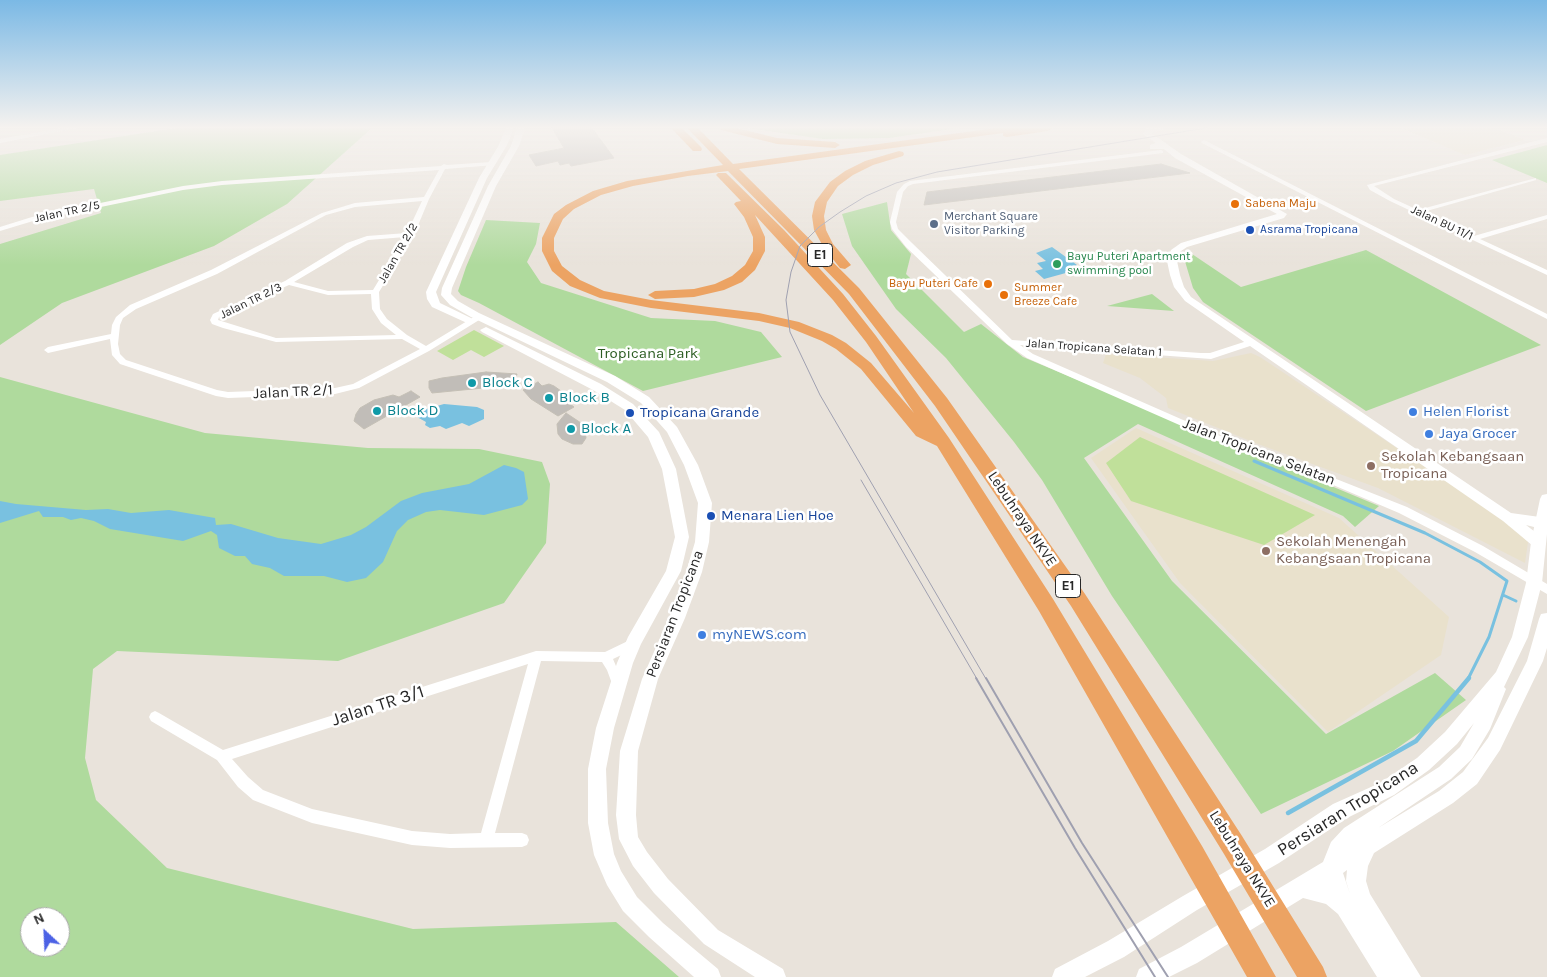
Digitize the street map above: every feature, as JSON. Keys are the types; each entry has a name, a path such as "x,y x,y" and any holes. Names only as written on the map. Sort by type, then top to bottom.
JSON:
{"highway":[{"path":"685,174 625,184 587,197 562,213 551,230 548,246 552,259 561,272 580,286 600,294 634,302 760,317 794,325 827,338 841,346 866,366 922,432 943,442"},
{"path":"715,174 621,190 594,201 573,214 562,229 559,248 564,260 576,273 599,286 618,291 664,295 694,293 718,287 737,278 750,267 757,257 760,245 750,216 739,202 728,181"},
{"name":"Lebuhraya NKVE","path":"721,174 780,233 838,297 871,339 943,442 1046,605 1246,946 1262,977"},
{"name":"Lebuhraya NKVE","path":"739,174 836,271 890,335 974,448 1078,600 1234,844 1313,977"},
{"path":"850,174 834,184 821,202 819,222 824,237 833,252 885,314 891,329 890,335"}],"main road":[{"name":"Persiaran Tropicana","path":"487,174 458,230 431,292 432,299 436,305 476,320 611,379 645,400 672,430 691,465 705,503 703,537 687,590 650,679 629,751 626,815 629,839 640,859 661,886 712,936 776,977"},
{"name":"Persiaran Tropicana","path":"498,174 447,288 446,295 476,320 598,387 630,407 654,435 669,469 682,537 673,571 634,642 605,728 597,769 598,823 604,856 614,878 630,904 656,930 710,977"},
{"name":"Persiaran Tropicana","path":"1063,977 1116,949 1190,903 1272,856 1340,811 1387,789 1423,764 1451,738 1502,677 1520,637 1539,581 1538,542 1547,499"},
{"path":"1148,977 1301,887 1446,797 1470,778 1494,744 1531,669 1547,619"},
{"path":"1388,977 1347,910 1338,891 1332,867 1338,849 1351,835 1444,773 1466,753 1484,723 1502,677"},
{"path":"1367,846 1358,864 1356,881 1362,899 1410,977"},
{"path":"1301,887 1332,896 1347,910"}],"street":[{"name":"Jalan TR 2/5","path":"0,229 32,219 193,187 256,180 358,174"},
{"name":"Jalan TR 2/2","path":"426,349 404,337 384,321 376,309 375,292 410,235 440,174"},
{"name":"Jalan Tropicana Selatan 1","path":"921,181 924,177 942,174"},
{"name":"Jalan Tropicana Selatan 1","path":"979,174 912,182 902,188 893,222 895,229 909,245 1010,342 1201,356 1211,356 1250,343"},
{"path":"1210,174 1283,214 1184,245 1174,252 1172,261 1179,287 1188,299 1508,518 1538,542"},
{"path":"1266,174 1547,318"},
{"name":"Jalan BU 11/1","path":"1415,174 1370,185 1372,189 1417,212 1544,269"},
{"path":"1417,212 1534,179"},
{"path":"48,350 114,336 120,317 133,307 214,272 324,214 354,205 426,199"},
{"path":"1474,238 1547,217"},
{"name":"Jalan TR 2/3","path":"404,337 276,340 215,322 216,316 288,283 350,245 367,238 410,235"},
{"path":"288,283 328,293 375,292"},
{"name":"Jalan TR 2/1","path":"114,336 114,351 118,359 123,362 216,393 228,395 335,391 356,386 476,320"},
{"name":"Jalan Tropicana Selatan","path":"1010,342 1040,361 1212,436 1308,471 1403,510 1507,566 1539,581"},
{"path":"1508,518 1534,522 1542,520"},
{"path":"619,686 605,656 625,649 634,642"},
{"path":"486,840 536,656"},
{"name":"Jalan TR 3/1","path":"222,756 536,656 605,656"},
{"path":"155,717 222,756 243,782 258,794 312,816 412,838 450,841 522,840"}],"shaded area":[{"name":"Sekolah Kebangsaan Tropicana","path":"1251,353 1260,357 1508,522 1528,542 1525,563 1378,488 1258,444 1168,408 1166,398 1140,378 1103,363 1106,354 1213,361"},
{"name":"Sekolah Menengah Kebangsaan Tropicana","path":"1136,428 1339,518 1449,617 1441,655 1328,732 1180,583 1091,458"}],"green space":[{"path":"0,174 321,174 287,204 214,246 62,303 0,345 0,244 101,213 94,189 0,201"},
{"path":"1525,174 1547,174 1547,183"},
{"path":"887,202 891,230 911,254 906,274 964,332 981,324 1023,357 1379,506 1355,527 1343,516 1138,424 1084,458 1172,581 1326,734 1435,673 1466,700 1393,751 1261,814 1112,596 1042,480 946,358 896,309 852,246 842,214"},
{"name":"Tropicana Park","path":"486,220 540,223 536,244 527,262 541,283 651,318 715,321 761,332 782,357 643,391 461,295 458,291 466,267"},
{"path":"1366,250 1541,345 1366,411 1203,302 1193,288 1184,258 1192,254 1241,287"},
{"path":"1152,294 1174,311 1107,306"},
{"path":"474,330 504,346 484,357 471,350 453,360 437,351"},
{"path":"0,377 205,433 368,448 479,449 542,462 550,484 546,543 504,603 338,661 117,651 93,669 85,758 96,800 167,868 413,929 616,922 679,977 0,977"},
{"path":"1140,437 1315,515 1264,545 1131,501 1106,463"}],"water":[{"name":"Bayu Puteri Apartment swimming pool","path":"1052,247 1077,265 1068,267 1073,271 1044,279 1035,271 1043,269 1037,263 1046,261 1036,253"},
{"path":"444,404 477,407 484,410 484,419 469,426 462,423 446,429 440,426 430,428 425,425 426,422 417,417 419,411"},
{"path":"504,465 524,472 528,499 522,505 484,515 440,510 426,512 408,520 397,531 383,562 366,578 347,582 324,576 284,576 270,568 252,564 245,556 235,556 219,548 217,535 211,531 183,541 110,529 94,521 81,518 71,520 63,517 43,517 39,511 0,523 0,501 86,510 108,509 131,513 169,510 215,518 216,525 231,524 278,538 321,544 351,535 366,527 401,501 422,493 469,484"}],"building":[{"path":"1081,174 1185,174 924,205 927,192"},
{"name":"Block C","path":"486,372 517,374 514,385 432,393 429,388 429,381"},
{"name":"Block B","path":"538,382 542,386 549,384 554,386 568,396 566,401 574,407 558,416 531,399 523,390"},
{"name":"Block D","path":"411,391 420,397 364,429 354,421 360,408 374,400 393,395 399,397"},
{"name":"Block A","path":"566,413 584,425 586,438 582,444 573,444 562,439 558,434 557,424"}],"waterway":[{"path":"1254,461 1425,533 1480,562 1507,581 1489,637 1468,679"},
{"path":"1503,595 1516,601"},
{"path":"1288,813 1416,741 1469,678"}],"tram line":[{"path":"931,174 896,183 866,196 819,227 800,246 791,272 786,300 790,332 820,395 986,679"},
{"path":"861,480 977,679"},
{"path":"976,678 1075,848 1155,977"},
{"path":"986,678 1082,843 1168,977"}],"place":[{"name":"Sabena Maju","path":"1235,204"},
{"name":"Merchant Square Visitor Parking","path":"934,224"},
{"name":"Asrama Tropicana","path":"1250,230"},
{"name":"Bayu Puteri Apartment swimming pool","path":"1057,264"},
{"name":"Bayu Puteri Cafe","path":"988,284"},
{"name":"Summer Breeze Cafe","path":"1004,295"},
{"name":"Block C","path":"472,383"},
{"name":"Block B","path":"549,398"},
{"name":"Block D","path":"377,411"},
{"name":"Helen Florist","path":"1413,412"},
{"name":"Tropicana Grande","path":"630,413"},
{"name":"Block A","path":"571,429"},
{"name":"Jaya Grocer","path":"1429,434"},
{"name":"Sekolah Kebangsaan Tropicana","path":"1371,466"},
{"name":"Menara Lien Hoe","path":"711,516"},
{"name":"Sekolah Menengah Kebangsaan Tropicana","path":"1266,551"},
{"name":"myNEWS.com","path":"702,635"}]}
